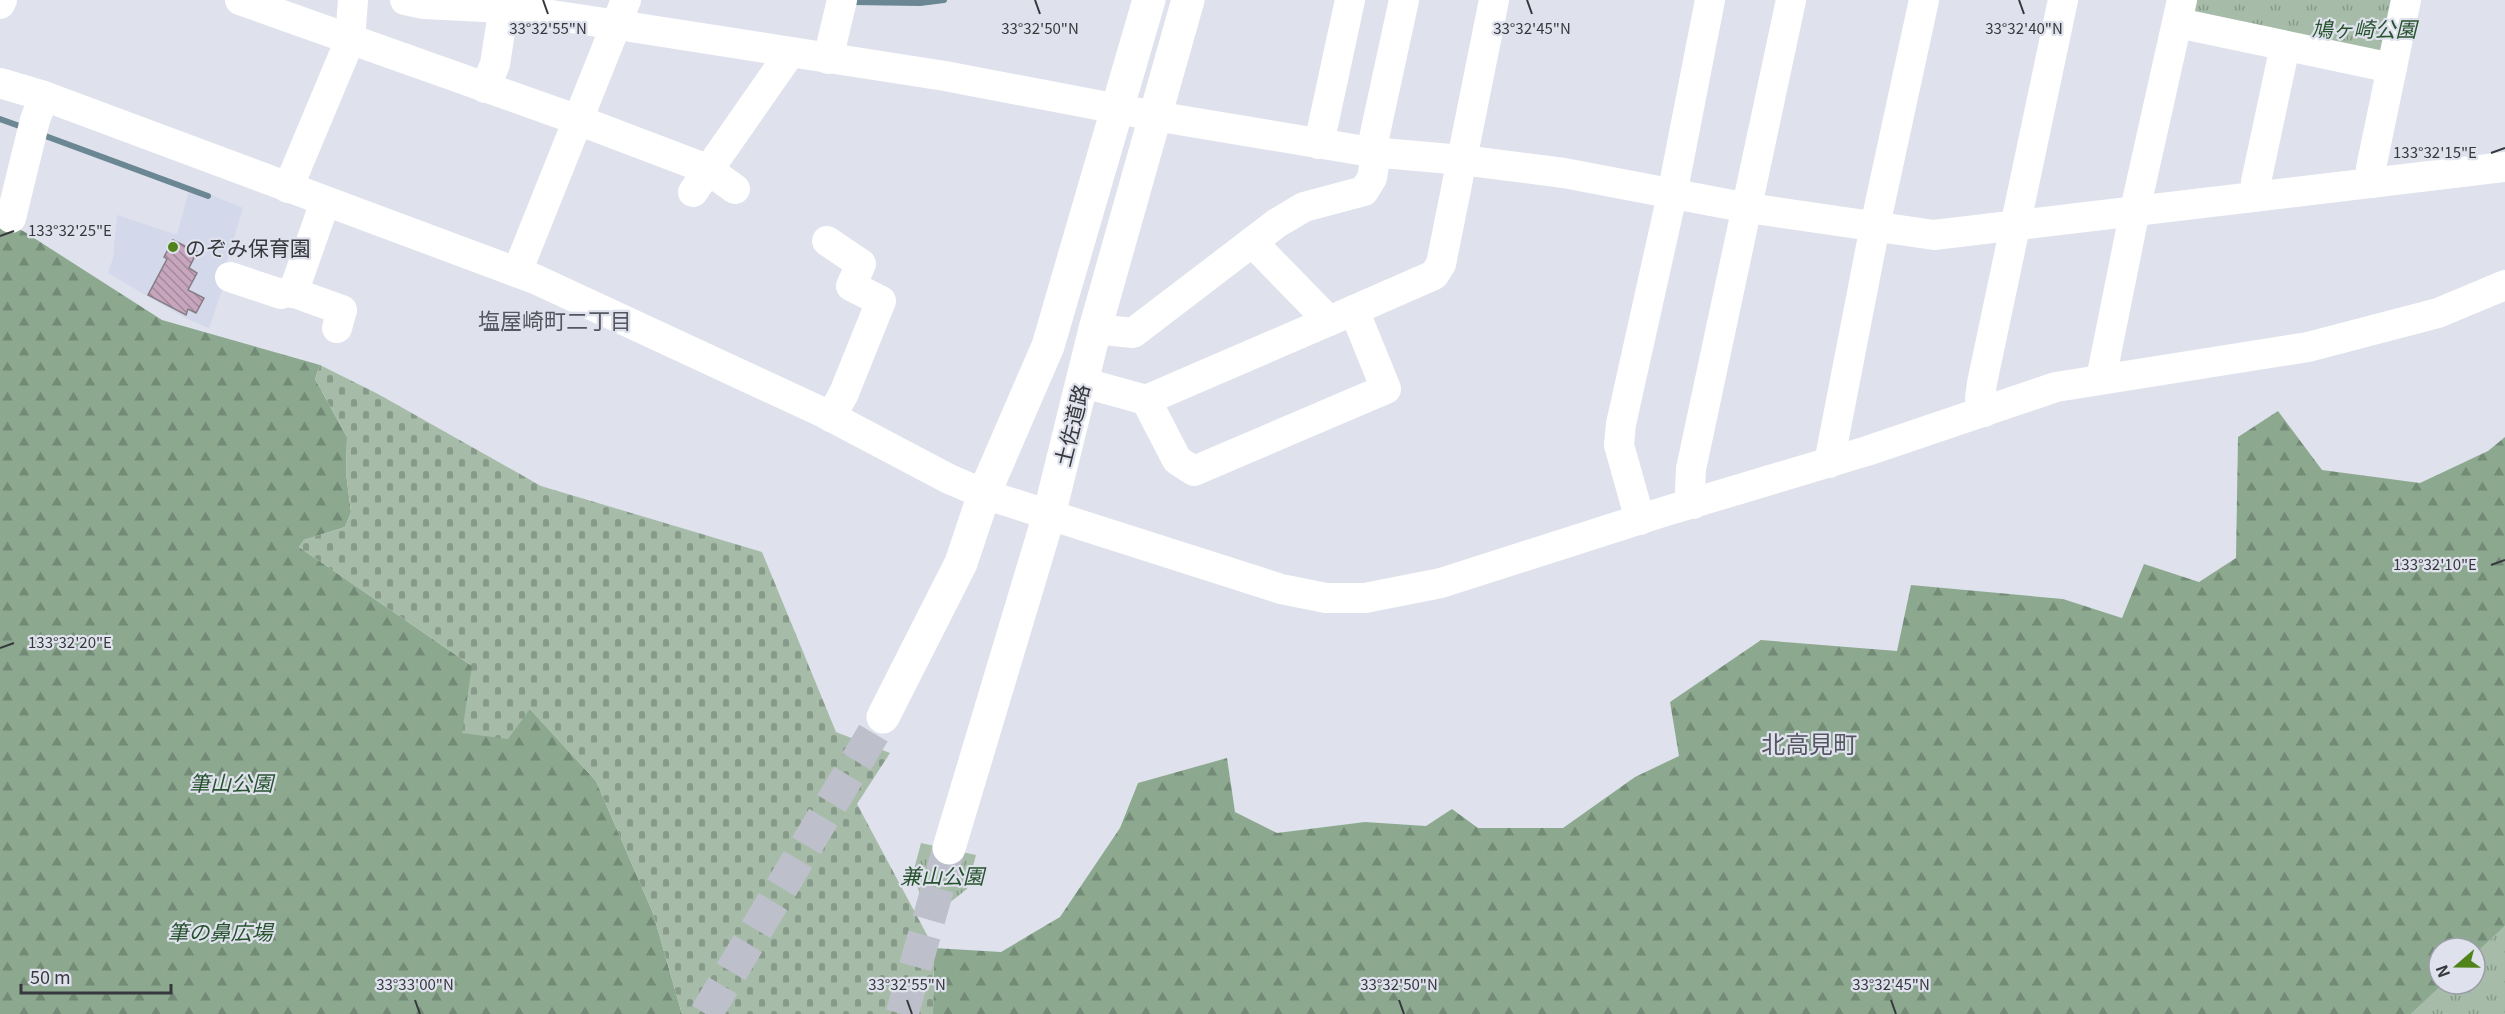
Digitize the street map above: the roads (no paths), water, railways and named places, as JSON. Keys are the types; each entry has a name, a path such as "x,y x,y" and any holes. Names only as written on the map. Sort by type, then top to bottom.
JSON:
{"highway":[{"path":"883,717 961,563 984,495 1048,346 1149,0"},
{"name":"土佐道路","path":"949,848 1049,515 1095,328 1188,0"}],"street":[{"path":"240,0 578,120 700,180 735,189"},
{"path":"288,188 350,40 353,0"},
{"path":"405,0 424,4 504,4 622,13 790,53 945,76 1319,144 1373,153 1462,160 1564,172 1672,195 1748,208 1934,235 2505,167"},
{"path":"828,59 842,0"},
{"path":"1319,144 1350,0"},
{"path":"1095,328 1133,333 1277,223 1304,207 1364,191 1372,178 1373,153 1404,0"},
{"path":"1081,382 1146,400 1434,275 1441,264 1494,0"},
{"path":"1640,520 1619,445 1621,424 1672,195 1710,0"},
{"path":"1693,504 1690,490 1691,469 1791,0"},
{"path":"1828,463 1875,226 1924,0"},
{"path":"1984,412 1980,398 1982,382 2063,0"},
{"path":"2373,183 2371,168 2406,0"},
{"path":"485,88 495,64 504,4"},
{"path":"2101,379 2135,210 2180,12 2285,46 2392,68"},
{"path":"517,272 622,13"},
{"path":"2258,196 2256,182 2285,46"},
{"path":"700,180 790,53"},
{"path":"0,82 44,96 517,272 831,417 984,495 1281,589 1326,598 1365,598 1441,583 1828,463 2056,387 2308,347 2438,314 2505,285"},
{"path":"11,218 34,120 44,96"},
{"path":"293,293 325,202"},
{"path":"827,241 861,264 851,286 881,301 844,393 831,417"},
{"path":"1146,400 1177,460 1194,471 1386,389 1342,316 1252,242"},
{"path":"230,277 281,294 288,291 342,310 337,328"}],"waterway":[{"path":"852,2 920,3 944,0"},
{"path":"0,119 25,128"},
{"path":"40,134 208,196"}],"tunnel":[{"path":"706,1014 883,717"},
{"path":"902,1014 949,848"}],"place":[{"name":"のぞみ保育園","path":"173,247"}],"district":[{"name":"塩屋崎町二丁目","path":"555,319"},
{"name":"北高見町","path":"1809,742"}],"park label":[{"name":"鳩ヶ崎公園","path":"2364,28"},
{"name":"筆山公園","path":"231,782"},
{"name":"兼山公園","path":"942,875"},
{"name":"筆の鼻広場","path":"220,931"}]}
